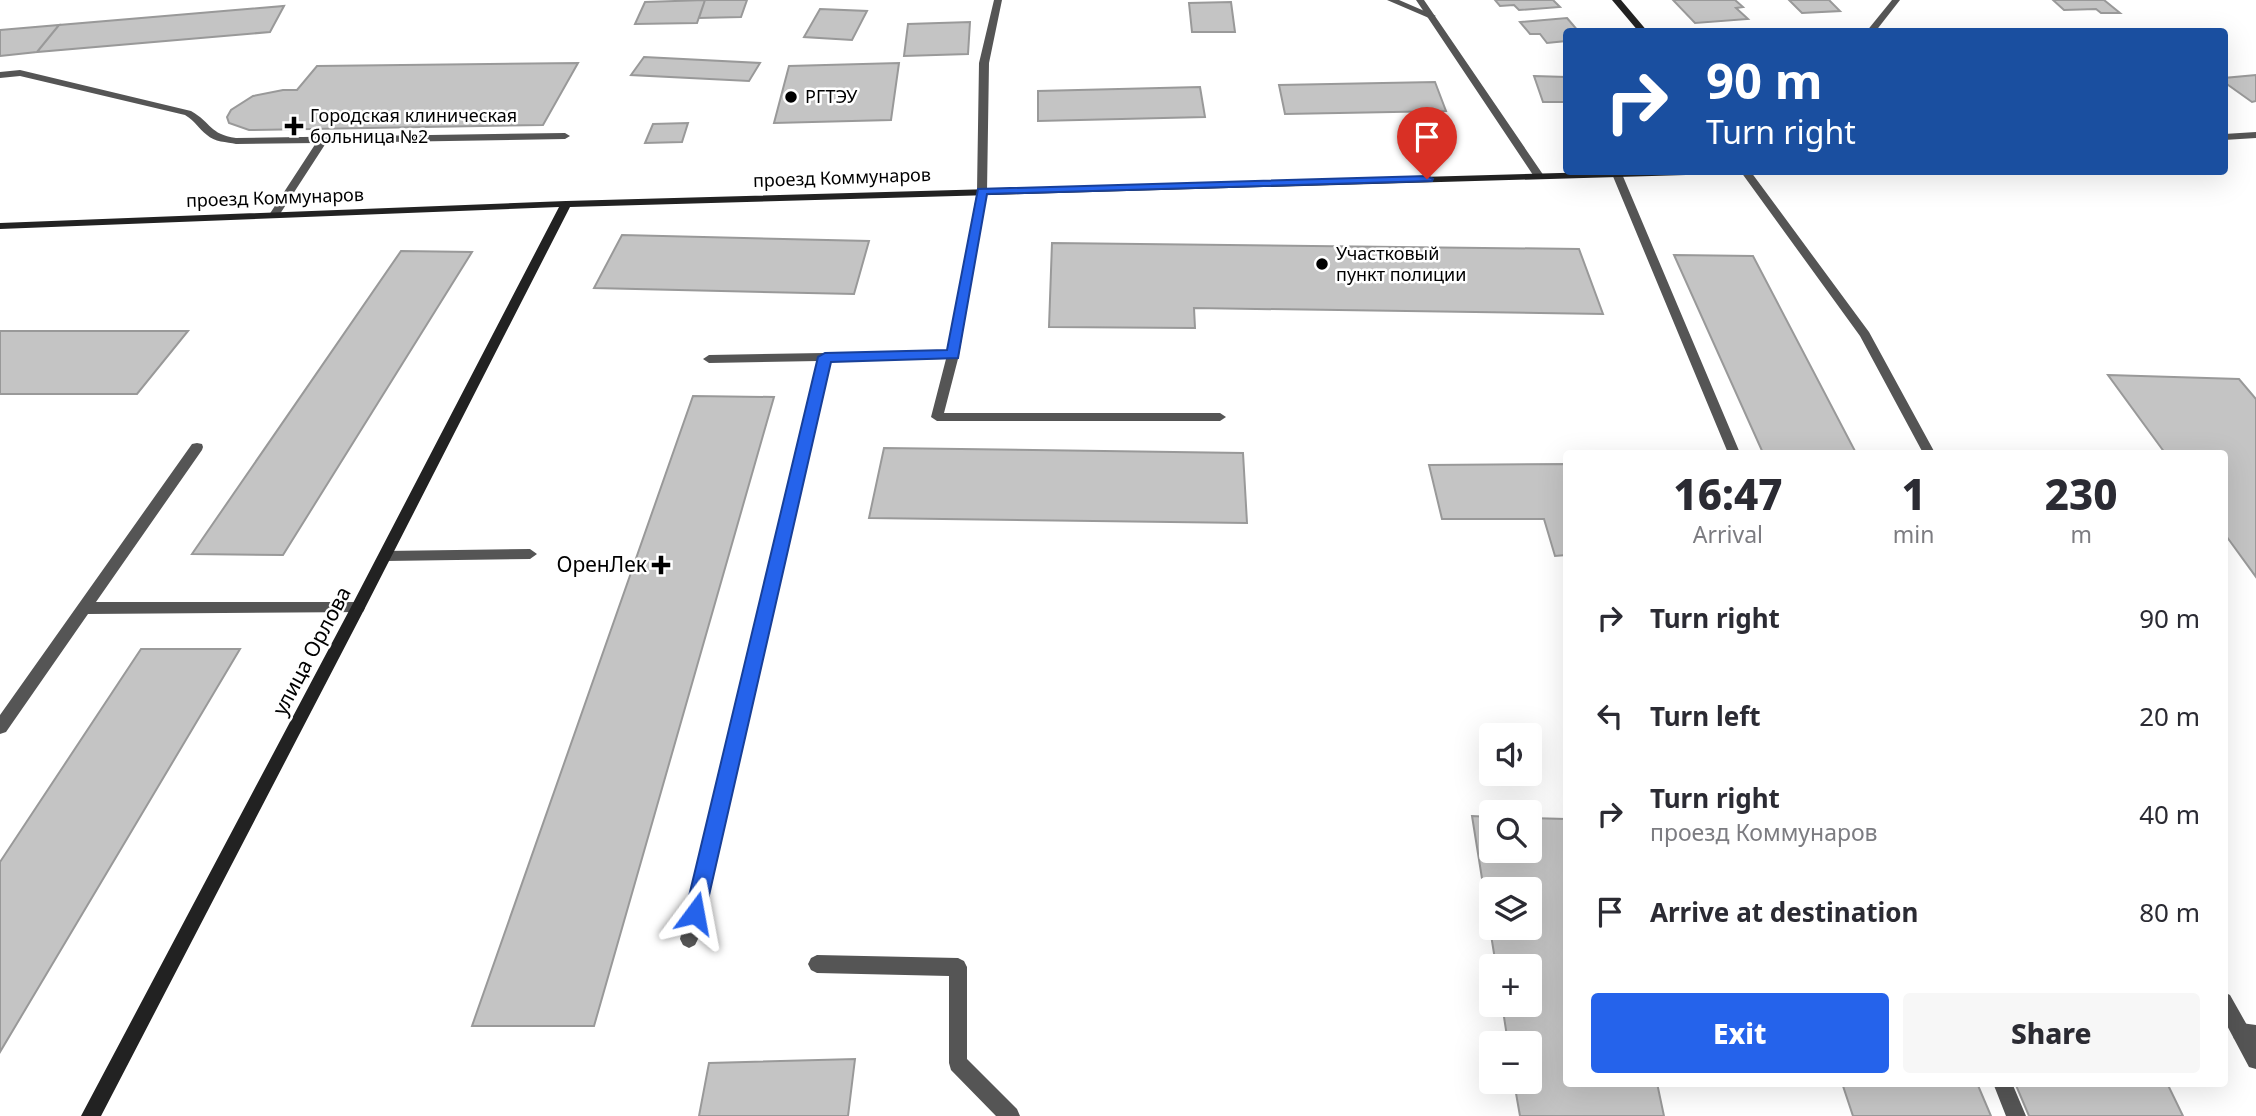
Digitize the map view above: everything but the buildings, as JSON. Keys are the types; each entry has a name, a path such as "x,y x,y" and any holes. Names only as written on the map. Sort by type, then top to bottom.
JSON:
{"street":[{"path":"998,0 984,62 982,191 953,355 937,417 1220,417"},
{"path":"1391,0 1432,16"},
{"path":"1420,0 1539,176"},
{"path":"1616,0 1640,28"},
{"path":"1873,28 1896,0"},
{"path":"0,75 20,73 188,113 202,121 206,131 212,136 236,141 565,136"},
{"path":"2228,137 2256,135"},
{"path":"274,215 323,140"},
{"name":"проезд Коммунаров","path":"0,226 566,204 1578,175"},
{"path":"1617,175 1733,450"},
{"path":"1748,175 1865,335 1927,450"},
{"name":"улица Орлова","path":"91,1116 358,608 566,204"},
{"path":"709,359 953,355"},
{"path":"689,939 825,357"},
{"path":"0,727 197,447"},
{"path":"385,556 530,554"},
{"path":"85,608 358,608"},
{"path":"817,964 958,967 958,1063 1010,1116"},
{"path":"2228,1006 2249,1033 2256,1060"},
{"path":"2005,1087 2016,1116"}],"place":[{"name":"РГТЭУ","path":"791,97"},
{"name":"Городская клиническая больница №2","path":"294,126"},
{"name":"Участковый пункт полиции","path":"1322,264"},
{"name":"ОренЛек","path":"661,565"}],"route":[{"path":"695,913 825,357 953,355 982,191 1427,179"}]}
